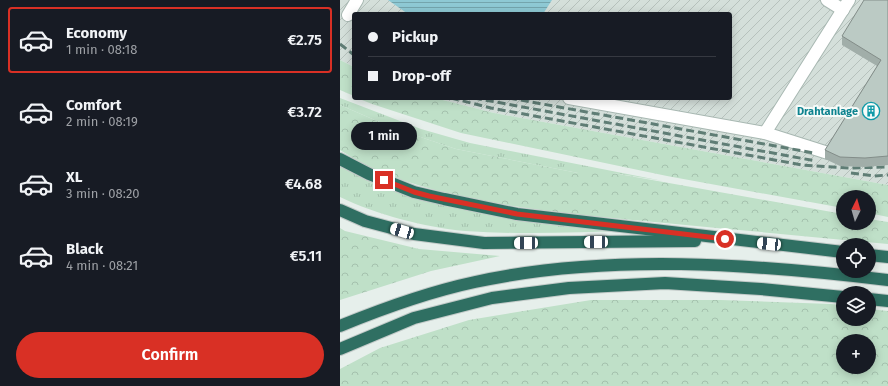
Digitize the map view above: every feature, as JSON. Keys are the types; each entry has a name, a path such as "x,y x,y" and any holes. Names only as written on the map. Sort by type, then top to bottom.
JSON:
{"highway":[{"path":"340,159 369,174 414,192 517,214 836,251"},
{"path":"340,210 366,221 414,234 484,244 740,241"},
{"path":"876,256 888,257"},
{"path":"340,326 407,300 475,282 567,268 664,264 723,266 888,280"},
{"path":"340,349 414,318 470,303 492,298 569,288 665,283 761,289 836,296"},
{"path":"876,300 888,301"}],"lane":[{"path":"347,15 357,0"},
{"path":"764,132 846,5 828,0"},
{"path":"580,100 764,132 828,153"}],"shaded area":[{"path":"340,0 888,0 888,185 494,113 443,100 732,100 732,12 352,12 352,66 340,60"}],"green space":[{"path":"340,60 352,66 352,95 340,90"},
{"path":"340,98 421,129 470,143 663,181 613,173 578,173 456,149 391,127 340,105"},
{"path":"362,100 443,100 494,113 888,185 888,217 876,214 876,190 836,190 836,207 667,176 461,133"},
{"path":"340,105 391,127 456,149 578,173 613,173 836,213 836,230 876,230 876,220 888,222 888,244 876,243 876,238 836,239 629,220 553,212 514,206 439,191 403,180 369,167 340,150"},
{"path":"340,163 368,178 632,231 507,233 465,231 433,227 385,215 340,197"},
{"path":"340,228 345,231 419,249 500,256 431,271 340,300"},
{"path":"591,300 721,300 830,304 836,304 836,326 876,326 876,310 888,311 888,386 340,386 340,369 380,348 469,320"}],"water":[{"path":"388,0 552,0 544,12 405,12"}],"building":[{"name":"Drahtanlage","path":"864,0 888,0 888,156 865,158 840,157 825,150 881,60 842,36"}],"railway":[{"path":"340,44 352,53"},
{"path":"459,100 491,108 802,165 849,168 888,167"},
{"path":"485,100 816,161"},
{"path":"520,100 814,153"},
{"path":"851,173 874,176 888,175"}],"place":[{"name":"Drahtanlage","path":"871,111"}],"route":[{"path":"384,180 414,192 429,196 517,214 725,239"}]}
